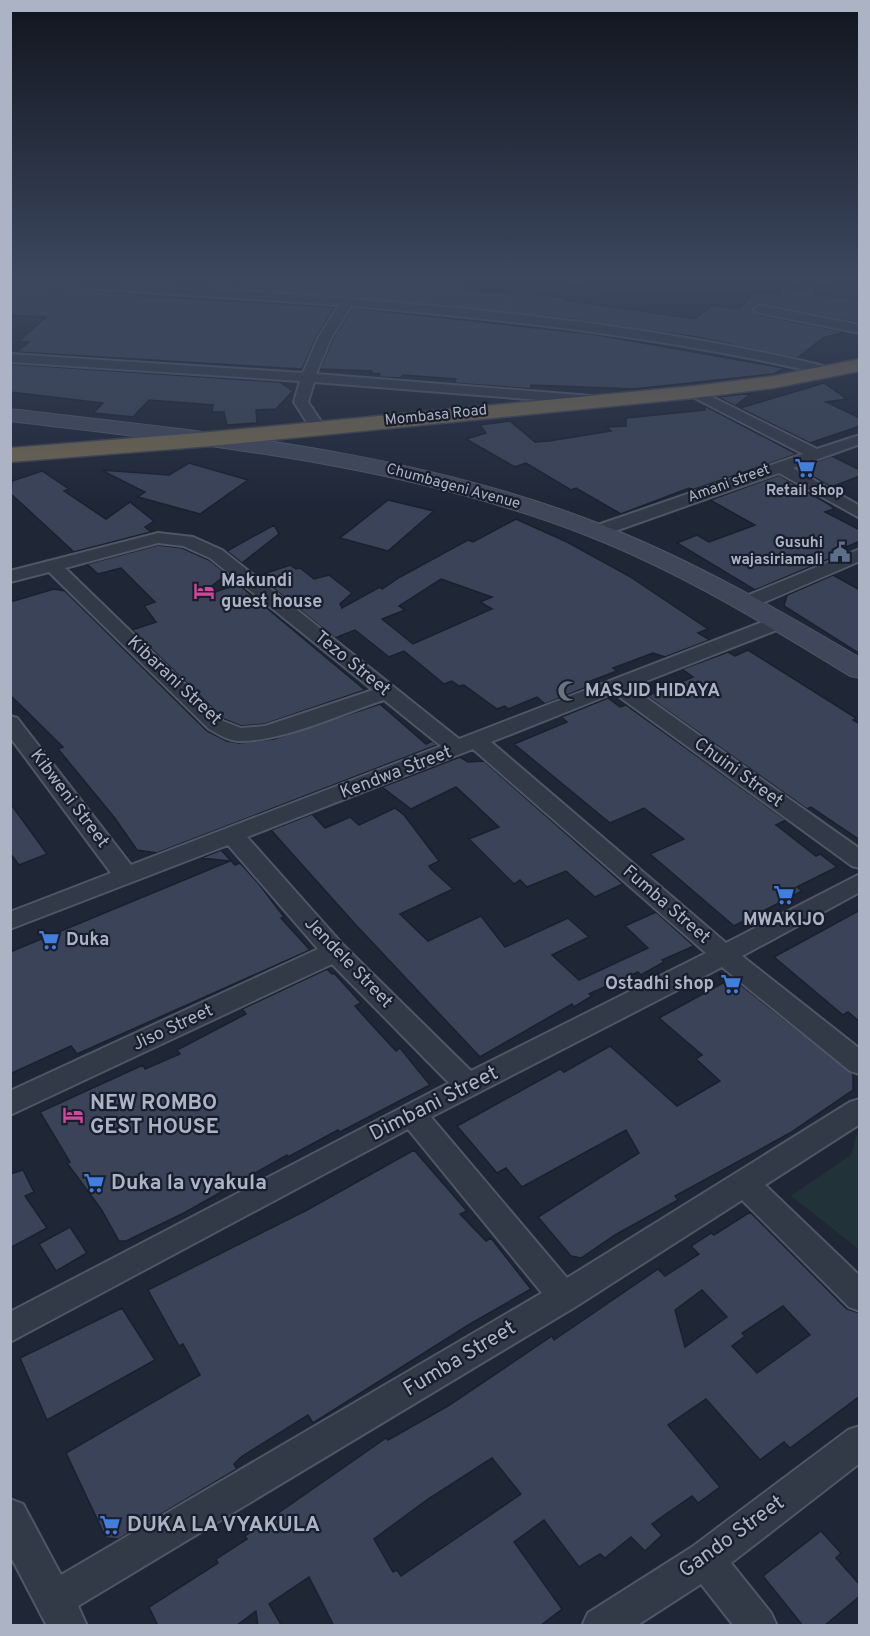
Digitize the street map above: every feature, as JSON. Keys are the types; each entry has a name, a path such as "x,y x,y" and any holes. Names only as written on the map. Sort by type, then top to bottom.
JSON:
{"highway":[{"name":"Mombasa Road","path":"10,455 211,439 591,400 694,392 831,372 859,365"}],"street":[{"path":"317,352 307,376 301,402 318,429"},
{"path":"745,352 778,358 831,372"},
{"path":"10,358 307,376 591,400"},
{"path":"694,392 815,454"},
{"name":"Chumbageni Avenue","path":"10,415 211,439 392,470 505,500 598,531 667,561 780,622 860,670"},
{"name":"Amani street","path":"598,531 860,439"},
{"path":"779,466 860,513"},
{"name":"Tezo Street","path":"10,577 158,538 187,541 216,554 387,692 467,745"},
{"path":"746,603 857,557"},
{"name":"Kibarani Street","path":"53,566 216,725 238,735 268,732 387,692"},
{"name":"Kendwa Street","path":"10,921 780,622"},
{"name":"Chuini Street","path":"617,686 860,861"},
{"name":"Kibweni Street","path":"10,722 127,877"},
{"name":"Fumba Street","path":"467,745 860,1064"},
{"name":"Jendele Street","path":"233,836 334,952 469,1086"},
{"name":"Dimbani Street","path":"10,1328 412,1114 724,955 860,882"},
{"name":"Jiso Street","path":"10,1104 334,952"},
{"name":"Fumba Street","path":"62,1612 860,1110"},
{"path":"412,1114 564,1297"},
{"path":"745,1184 860,1297"},
{"name":"Gando Street","path":"601,1626 705,1560 860,1442"},
{"path":"10,1517 62,1612"},
{"path":"705,1560 758,1626"}],"shaded area":[{"path":"859,1127 859,1249 791,1196 851,1155"}],"building":[{"path":"22,352 309,352 302,369"},
{"path":"327,352 696,352 784,368 774,374 634,389 531,385 531,389 454,383 456,379 403,375 400,378 379,377 380,374 371,373 372,371 320,369"},
{"path":"770,352 804,352 797,358"},
{"path":"10,364 280,382 293,391 276,409 256,410 257,423 227,425 224,412 212,412 213,405 149,400 133,417 93,413 103,403 10,392"},
{"path":"824,383 847,399 826,402 860,418 860,426 810,443 740,408"},
{"path":"752,393 735,406 718,397"},
{"path":"705,406 797,454 692,490 689,488 621,514 576,488 571,490 526,463 515,467 466,439 486,433 480,425 510,421 535,442 549,441 611,431 607,427 626,426 626,418 705,410"},
{"path":"832,456 860,470 860,476 831,487 798,468"},
{"path":"189,463 248,480 200,514 138,497 145,492 101,470 169,475"},
{"path":"42,471 69,489 64,491 106,519 130,502 154,521 145,527 151,532 74,552 11,494 12,481"},
{"path":"779,475 830,505 834,509 825,512 860,530 860,541 842,549 848,551 755,590 677,543 697,535 709,542 755,525 710,500"},
{"path":"388,500 434,511 388,551 340,538"},
{"path":"516,519 567,542 629,576 708,629 698,633 710,640 665,657 653,653 613,668 617,671 588,682 592,685 545,704 537,697 508,709 505,706 497,709 464,685 459,686 452,681 444,684 404,651 389,657 355,630 335,638 258,576 290,565 296,569 300,568 314,579 329,575 352,593 340,604 342,608 380,587 382,589 468,540 473,542","holes":["441,579 492,597 480,602 492,609 413,644 382,619 405,610 399,606"]},
{"path":"274,525 279,534 242,563 227,551"},
{"path":"158,545 182,548 209,560 227,574 195,599 238,584 365,690 265,724 241,726 224,719 132,630 156,622 144,606 155,602 121,568 98,574 87,564"},
{"path":"833,575 860,590 860,654 784,606 787,595"},
{"path":"54,589 65,591 207,731 227,741 239,743 274,739 380,704 426,744 432,741 437,745 157,853 137,850 114,817 58,749 63,747 10,695 10,602"},
{"path":"748,650 856,718 853,720 860,724 860,840 811,807 807,809 647,696 693,677 682,669 728,652 735,656"},
{"path":"608,698 620,707 626,705 786,820 776,825 816,856 820,854 837,867 797,887 802,891 734,926 650,854 684,839 644,808 610,823 514,744 567,722 561,717"},
{"path":"460,757 468,762 484,761 623,884 595,897 566,871 527,887 520,880 514,884 469,839 499,827 456,787 411,809 382,787"},
{"path":"10,803 47,854 19,865 10,853"},
{"path":"395,808 404,815 439,861 429,866 431,869 453,889 400,914 428,941 481,916 505,947 568,918 589,937 552,955 579,980 648,948 625,926 656,912 694,946 662,960 664,962 641,975 638,972 589,994 592,996 574,1007 572,1004 480,1057 355,924 271,830 312,814 325,828 350,817 359,825"},
{"path":"221,850 235,865 240,863 259,884 284,917 281,918 310,950 77,1054 71,1046 10,1074 10,952 230,861 201,858"},
{"path":"860,910 860,1022 848,1012 843,1015 774,957"},
{"path":"327,969 332,974 334,973 361,1003 355,1006 396,1051 400,1048 430,1085 340,1132 338,1130 288,1157 287,1155 184,1213 126,1241 119,1241 101,1209 67,1163 70,1162 40,1112 143,1065 145,1069 180,1054 177,1050 246,1014 242,1009"},
{"path":"732,978 853,1074 853,1090 790,1133 675,1196 678,1200 615,1235 581,1258 571,1256 538,1217 639,1153 626,1130 522,1187 506,1168 497,1173 457,1126 560,1069 564,1072 610,1046 677,1106 720,1081 696,1059 702,1055 659,1018"},
{"path":"414,1150 467,1211 460,1214 486,1241 491,1238 531,1289 470,1324 313,1423 308,1415 241,1457 234,1464 237,1469 119,1539 106,1538 66,1453 200,1375 183,1344 179,1346 148,1290 307,1210"},
{"path":"23,1170 34,1192 25,1196 47,1228 10,1248 10,1174"},
{"path":"750,1212 847,1309 860,1313 860,1396 790,1448 784,1442 760,1460 706,1399 668,1425 720,1487 698,1503 692,1496 652,1524 662,1535 645,1551 631,1537 605,1558 600,1554 579,1567 544,1520 514,1542 562,1609 540,1626 334,1626 309,1577 269,1604 282,1626 258,1626 256,1611 236,1626 158,1626 149,1607 218,1563 216,1559 247,1539 245,1536 386,1438 388,1440 448,1406 552,1336 554,1340 658,1269 665,1276 699,1254 691,1246 711,1233 714,1235","holes":["702,1290 727,1317 685,1347 675,1310","783,1306 810,1335 757,1373 732,1346 745,1336 742,1333","492,1458 521,1494 401,1576 397,1570 393,1572 374,1539 428,1499"]},
{"path":"70,1227 87,1253 56,1271 39,1244"},
{"path":"122,1308 155,1360 47,1420 20,1358"},
{"path":"821,1531 841,1553 836,1558 860,1585 860,1596 824,1626 803,1626 763,1576"}],"place":[{"name":"Retail shop","path":"805,468"},
{"name":"Gusuhi wajasiriamali","path":"840,552"},
{"name":"Makundi guest house","path":"204,591"},
{"name":"MASJID HIDAYA","path":"568,691"},
{"name":"MWAKIJO","path":"784,895"},
{"name":"Duka","path":"49,940"},
{"name":"Ostadhi shop","path":"731,984"},
{"name":"NEW ROMBO GEST HOUSE","path":"73,1115"},
{"name":"Duka la vyakula","path":"94,1183"},
{"name":"DUKA LA VYAKULA","path":"110,1525"}]}
